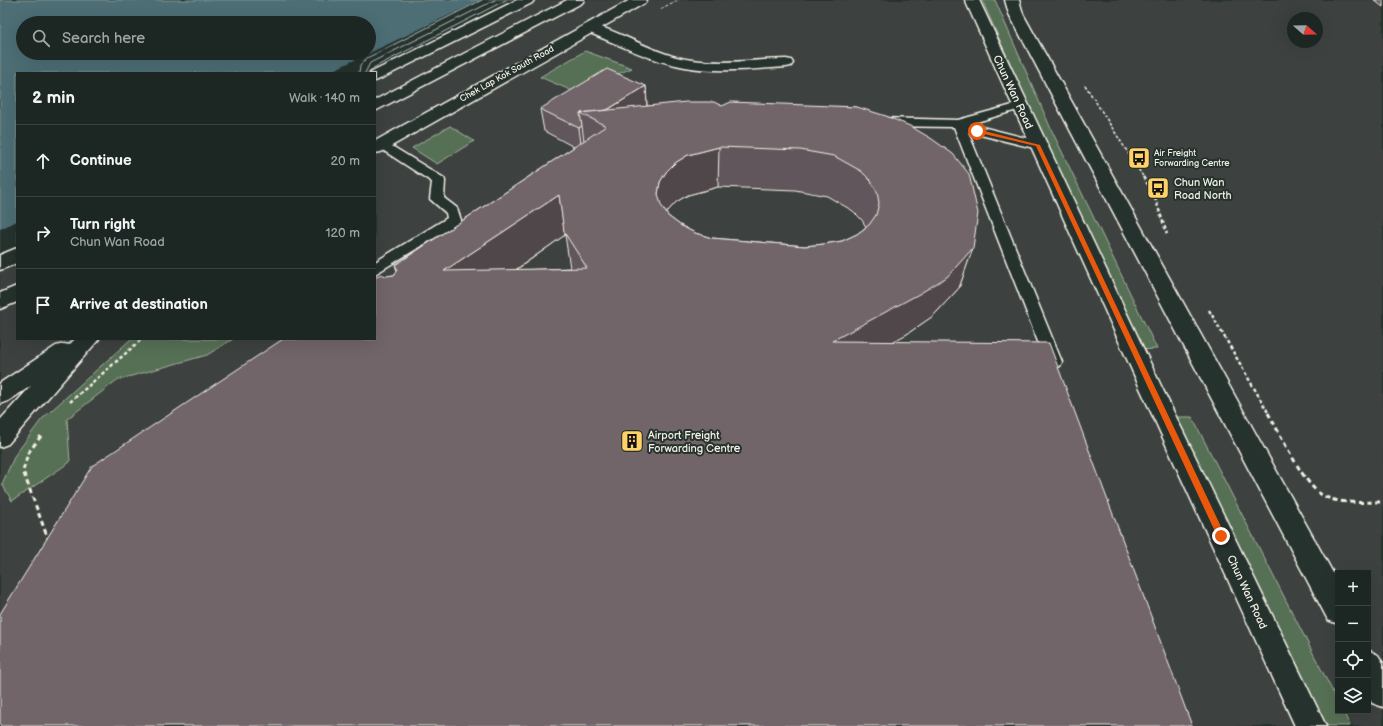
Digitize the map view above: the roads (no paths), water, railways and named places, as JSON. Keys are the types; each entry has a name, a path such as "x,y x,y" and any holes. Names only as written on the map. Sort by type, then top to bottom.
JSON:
{"main road":[{"path":"376,76 527,0"},
{"path":"376,105 577,0"},
{"name":"Chek Lap Kok South Road","path":"378,146 640,0"},
{"name":"Chun Wan Road","path":"972,0 1038,145 1311,726"},
{"path":"1012,0 1016,14 1094,161 1336,606"},
{"path":"590,28 664,57 685,63 704,65 786,63"},
{"path":"0,264 16,256"},
{"path":"0,302 16,294"},
{"path":"0,395 82,340"},
{"path":"0,437 87,340"},
{"path":"1371,670 1383,692"}],"lane":[{"path":"864,122 959,124 1020,106"},
{"path":"959,124 977,131 1038,145"},
{"path":"959,124 1060,378"},
{"path":"376,267 454,220 452,211 437,199 439,181 407,160 378,146"}],"water":[{"path":"0,0 515,0 373,72 16,72 16,252 0,260"}],"place":[{"name":"Air Freight Forwarding Centre","path":"1139,158"},
{"name":"Chun Wan Road North","path":"1158,188"},
{"name":"Airport Freight Forwarding Centre","path":"632,441"}]}
